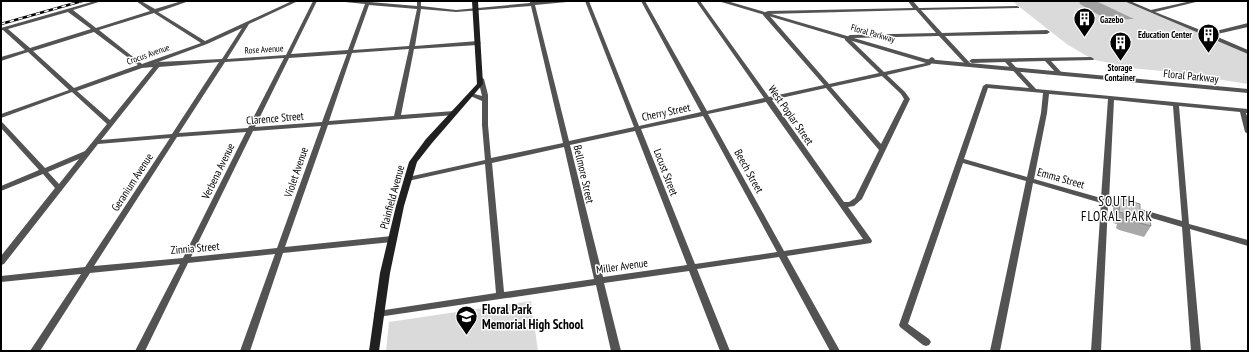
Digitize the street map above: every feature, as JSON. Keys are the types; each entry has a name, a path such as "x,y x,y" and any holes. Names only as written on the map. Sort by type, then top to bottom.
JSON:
{"main road":[{"path":"475,1 481,79"},
{"name":"Plainfield Avenue","path":"374,351 378,314 392,239 408,179 417,155 471,96 478,87 481,79"}],"street":[{"path":"3,29 100,1"},
{"path":"138,1 206,43"},
{"path":"1,59 187,1"},
{"name":"Crocus Avenue","path":"1,116 214,40 296,1"},
{"name":"Verbena Avenue","path":"140,351 315,1"},
{"path":"345,1 476,12 532,3 567,1"},
{"path":"397,118 419,12 419,1"},
{"name":"Locust Street","path":"587,1 724,351"},
{"name":"Beech Street","path":"643,1 835,351"},
{"name":"West Poplar Street","path":"698,1 868,241"},
{"name":"Floral Parkway","path":"721,1 732,2 930,62 969,63 1248,92"},
{"path":"910,1 969,63 1091,59"},
{"path":"1126,1 1248,52"},
{"path":"1151,12 1198,1"},
{"name":"Violet Avenue","path":"245,351 368,2"},
{"name":"Bellmore Street","path":"532,3 616,351"},
{"path":"766,13 1017,7"},
{"path":"69,10 142,66"},
{"path":"766,13 882,149"},
{"name":"Geranium Avenue","path":"36,351 247,24"},
{"path":"1207,35 1248,25"},
{"path":"3,29 29,50 111,124"},
{"path":"849,37 1047,32"},
{"path":"842,205 851,204 858,199 906,99 903,93 849,37"},
{"path":"214,40 238,38"},
{"name":"Rose Avenue","path":"142,66 478,43"},
{"path":"1,262 164,58"},
{"path":"1047,60 1059,73"},
{"name":"Cherry Street","path":"408,179 828,87 930,62"},
{"path":"1008,62 1034,90"},
{"path":"481,79 485,96 484,100 500,295"},
{"path":"926,342 903,325 986,86 1246,111 1248,132"},
{"path":"995,351 1044,113 1046,92"},
{"path":"471,96 479,97 484,100"},
{"path":"1096,351 1111,98"},
{"path":"1176,104 1196,351"},
{"name":"Clarence Street","path":"97,142 454,114"},
{"path":"1,124 42,172 60,189"},
{"path":"1,189 87,153"},
{"name":"Emma Street","path":"960,160 1248,243"},
{"name":"Zinnia Street","path":"1,279 392,239"},
{"name":"Miller Avenue","path":"378,314 868,241"}],"shaded area":[{"path":"1012,1 1126,1 1248,53 1248,84 1172,72 1121,67 1110,64 1111,63 1094,60 1068,45"},
{"path":"1079,1 1096,1 1134,19 1106,18 1080,4"},
{"name":"Floral Park Memorial High School","path":"531,301 538,351 386,351 389,322"}],"building":[{"path":"1120,198 1140,204 1140,217 1150,220 1151,226 1125,219 1123,217 1123,213 1119,212"}],"railway":[{"path":"1,24 82,1"}],"place":[{"name":"Gazebo","path":"1085,38"},
{"name":"Education Center","path":"1208,54"},
{"name":"Storage Container","path":"1120,62"},
{"name":"Floral Park Memorial High School","path":"466,336"}],"district":[{"name":"SOUTH FLORAL PARK","path":"1117,208"}]}
